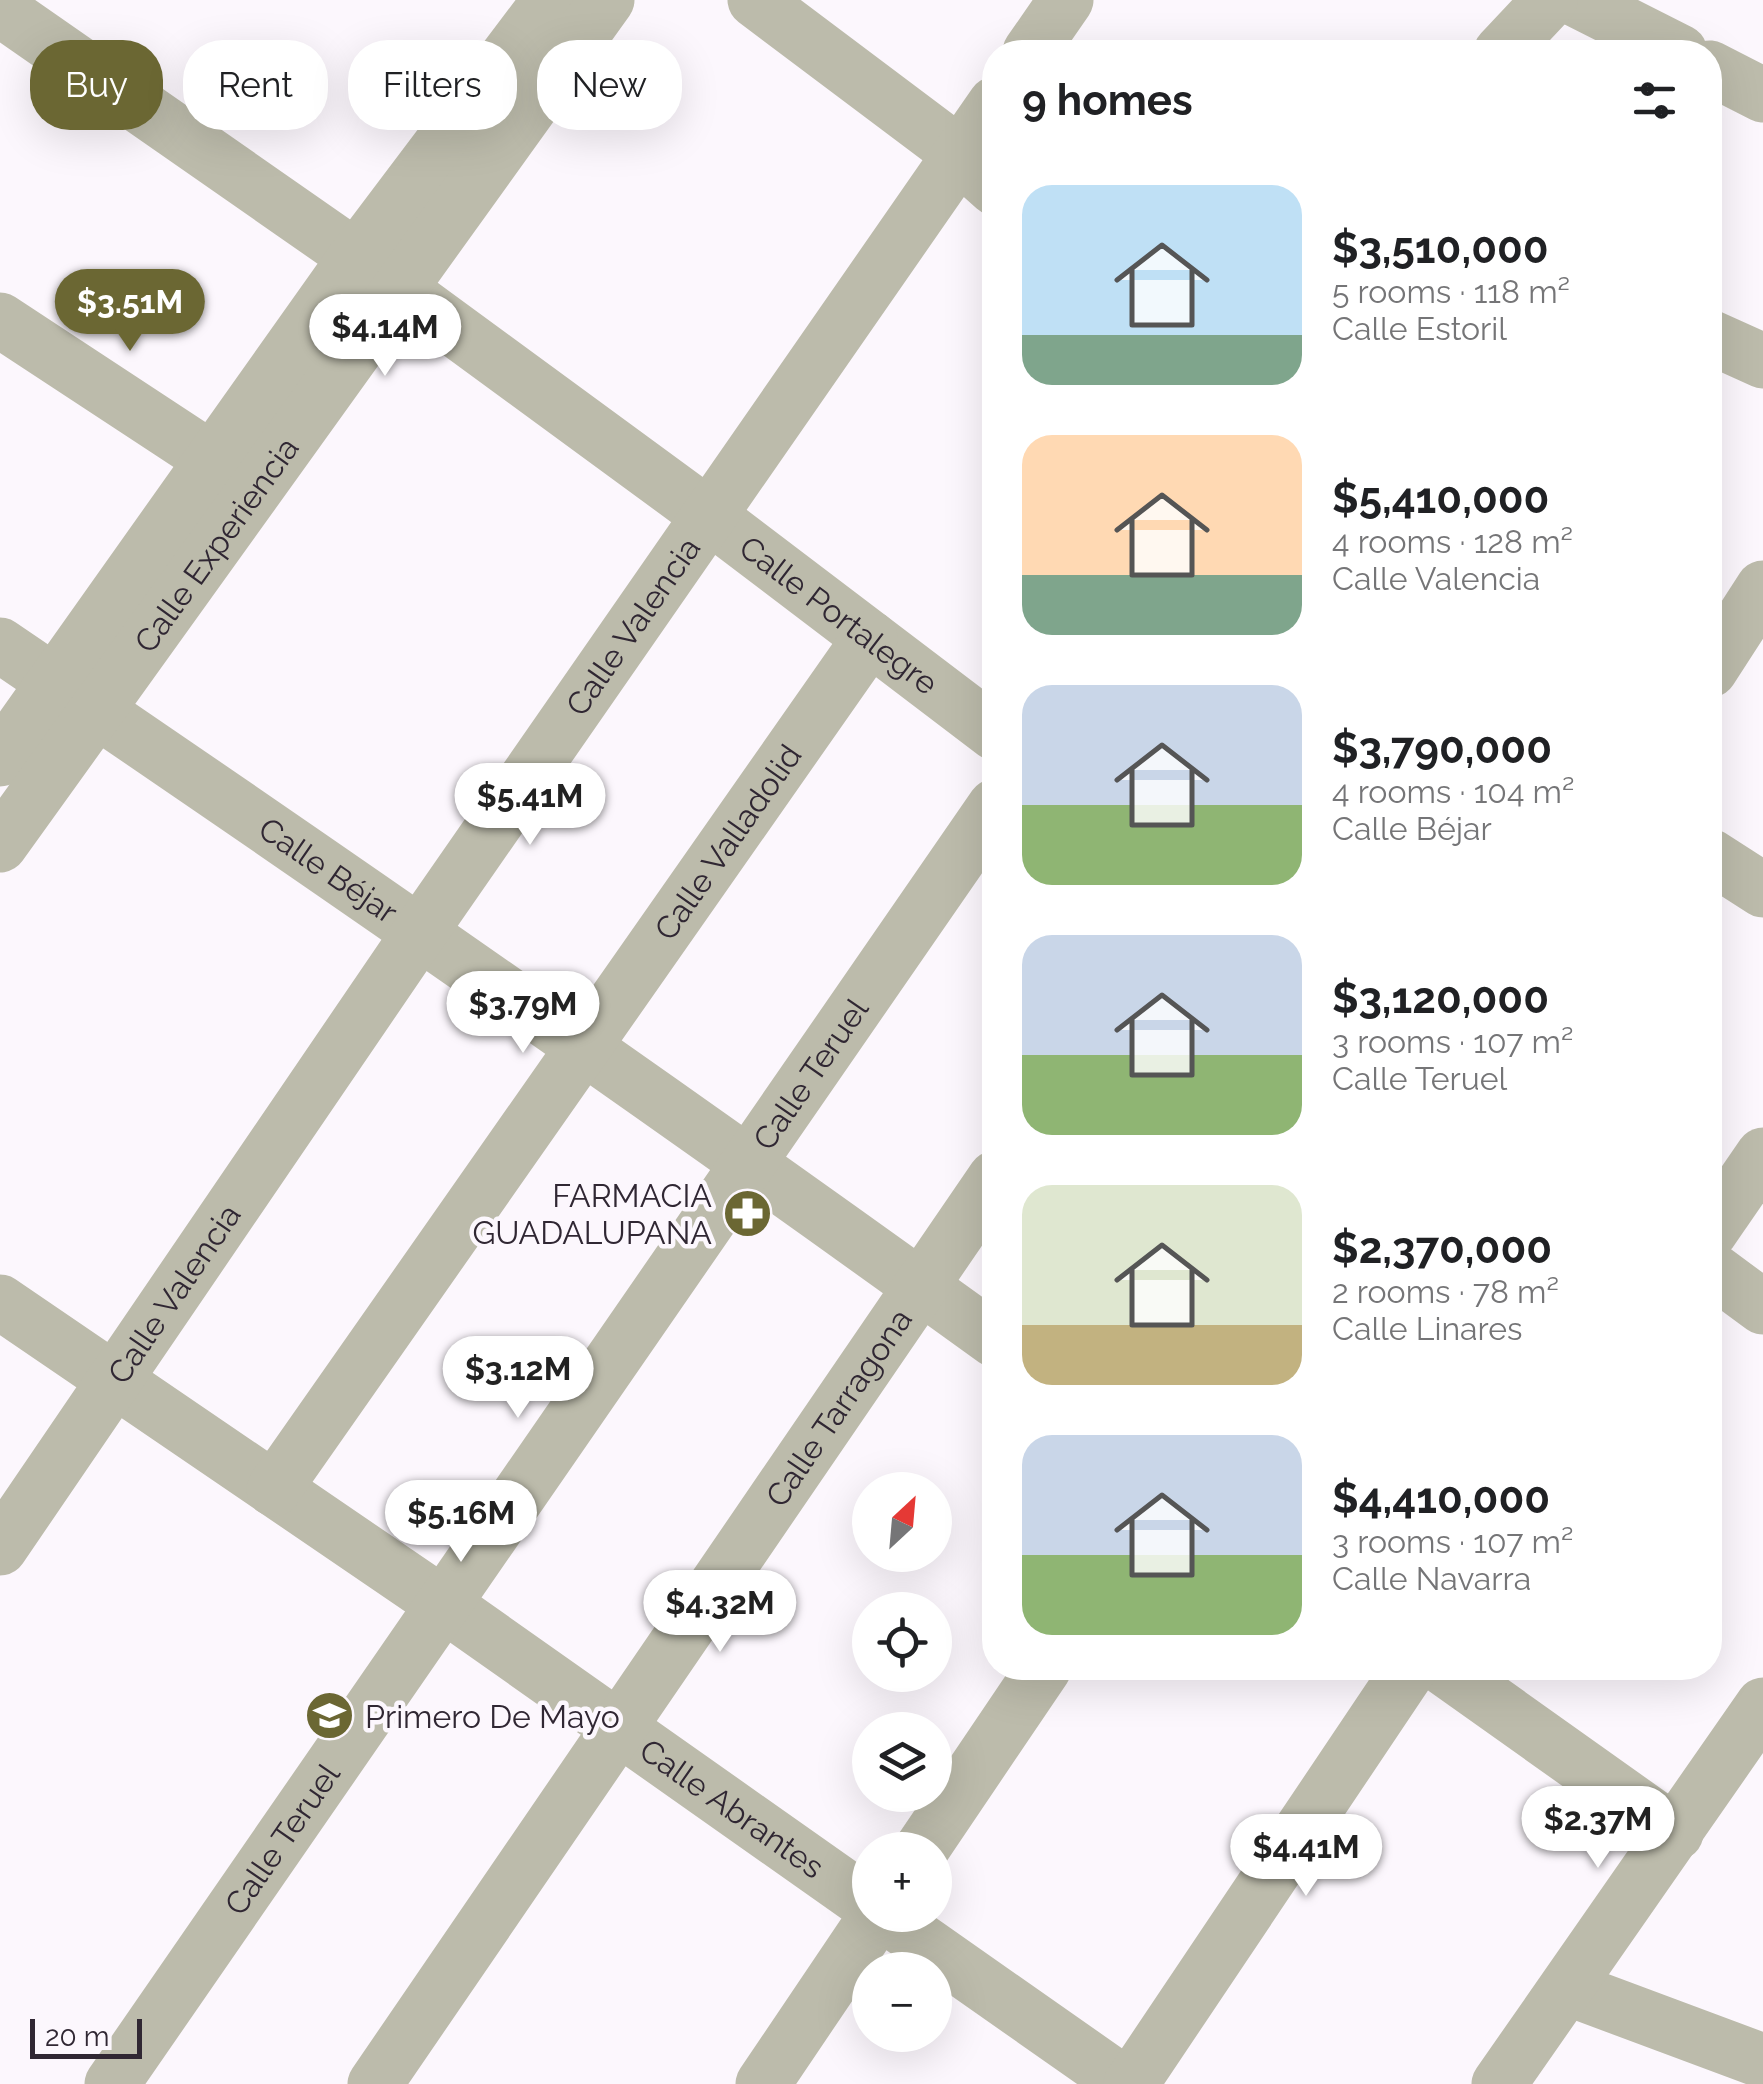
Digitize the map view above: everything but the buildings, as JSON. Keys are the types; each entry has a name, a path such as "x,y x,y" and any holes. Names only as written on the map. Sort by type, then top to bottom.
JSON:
{"street":[{"path":"754,0 924,127 977,173"},
{"path":"1512,40 1550,0"},
{"path":"1577,0 1656,40"},
{"name":"Calle Experiencia","path":"0,845 75,696 213,460 356,257 575,6"},
{"name":"Calle Experiencia","path":"0,759 75,696 398,290 575,6"},
{"name":"Calle Portalegre","path":"0,9 356,257 982,722"},
{"path":"1722,74 1763,95"},
{"name":"Calle Valencia","path":"0,1548 708,515 977,173"},
{"path":"0,320 213,460"},
{"path":"1722,343 1763,361"},
{"path":"1722,651 1763,588"},
{"name":"Calle Valladolid","path":"274,1489 870,638"},
{"name":"Calle Béjar","path":"0,646 420,932 982,1331"},
{"name":"Calle Teruel","path":"112,2084 982,825"},
{"path":"1722,864 1763,890"},
{"path":"1722,1215 1763,1155"},
{"name":"Calle Tarragona","path":"375,2084 982,1197"},
{"path":"1722,1277 1763,1308"},
{"name":"Calle Abrantes","path":"0,1302 443,1604 852,1892"},
{"path":"932,1832 1036,1680"},
{"path":"909,1932 1128,2084 1402,1680"},
{"path":"1461,1680 1676,1833"},
{"path":"1499,2084 1763,1704"},
{"path":"763,2084 866,1932"},
{"path":"1567,1988 1763,2060"}],"place":[{"name":"FARMACIA GUADALUPANA","path":"747,1213"},
{"name":"Primero De Mayo","path":"330,1716"}]}
